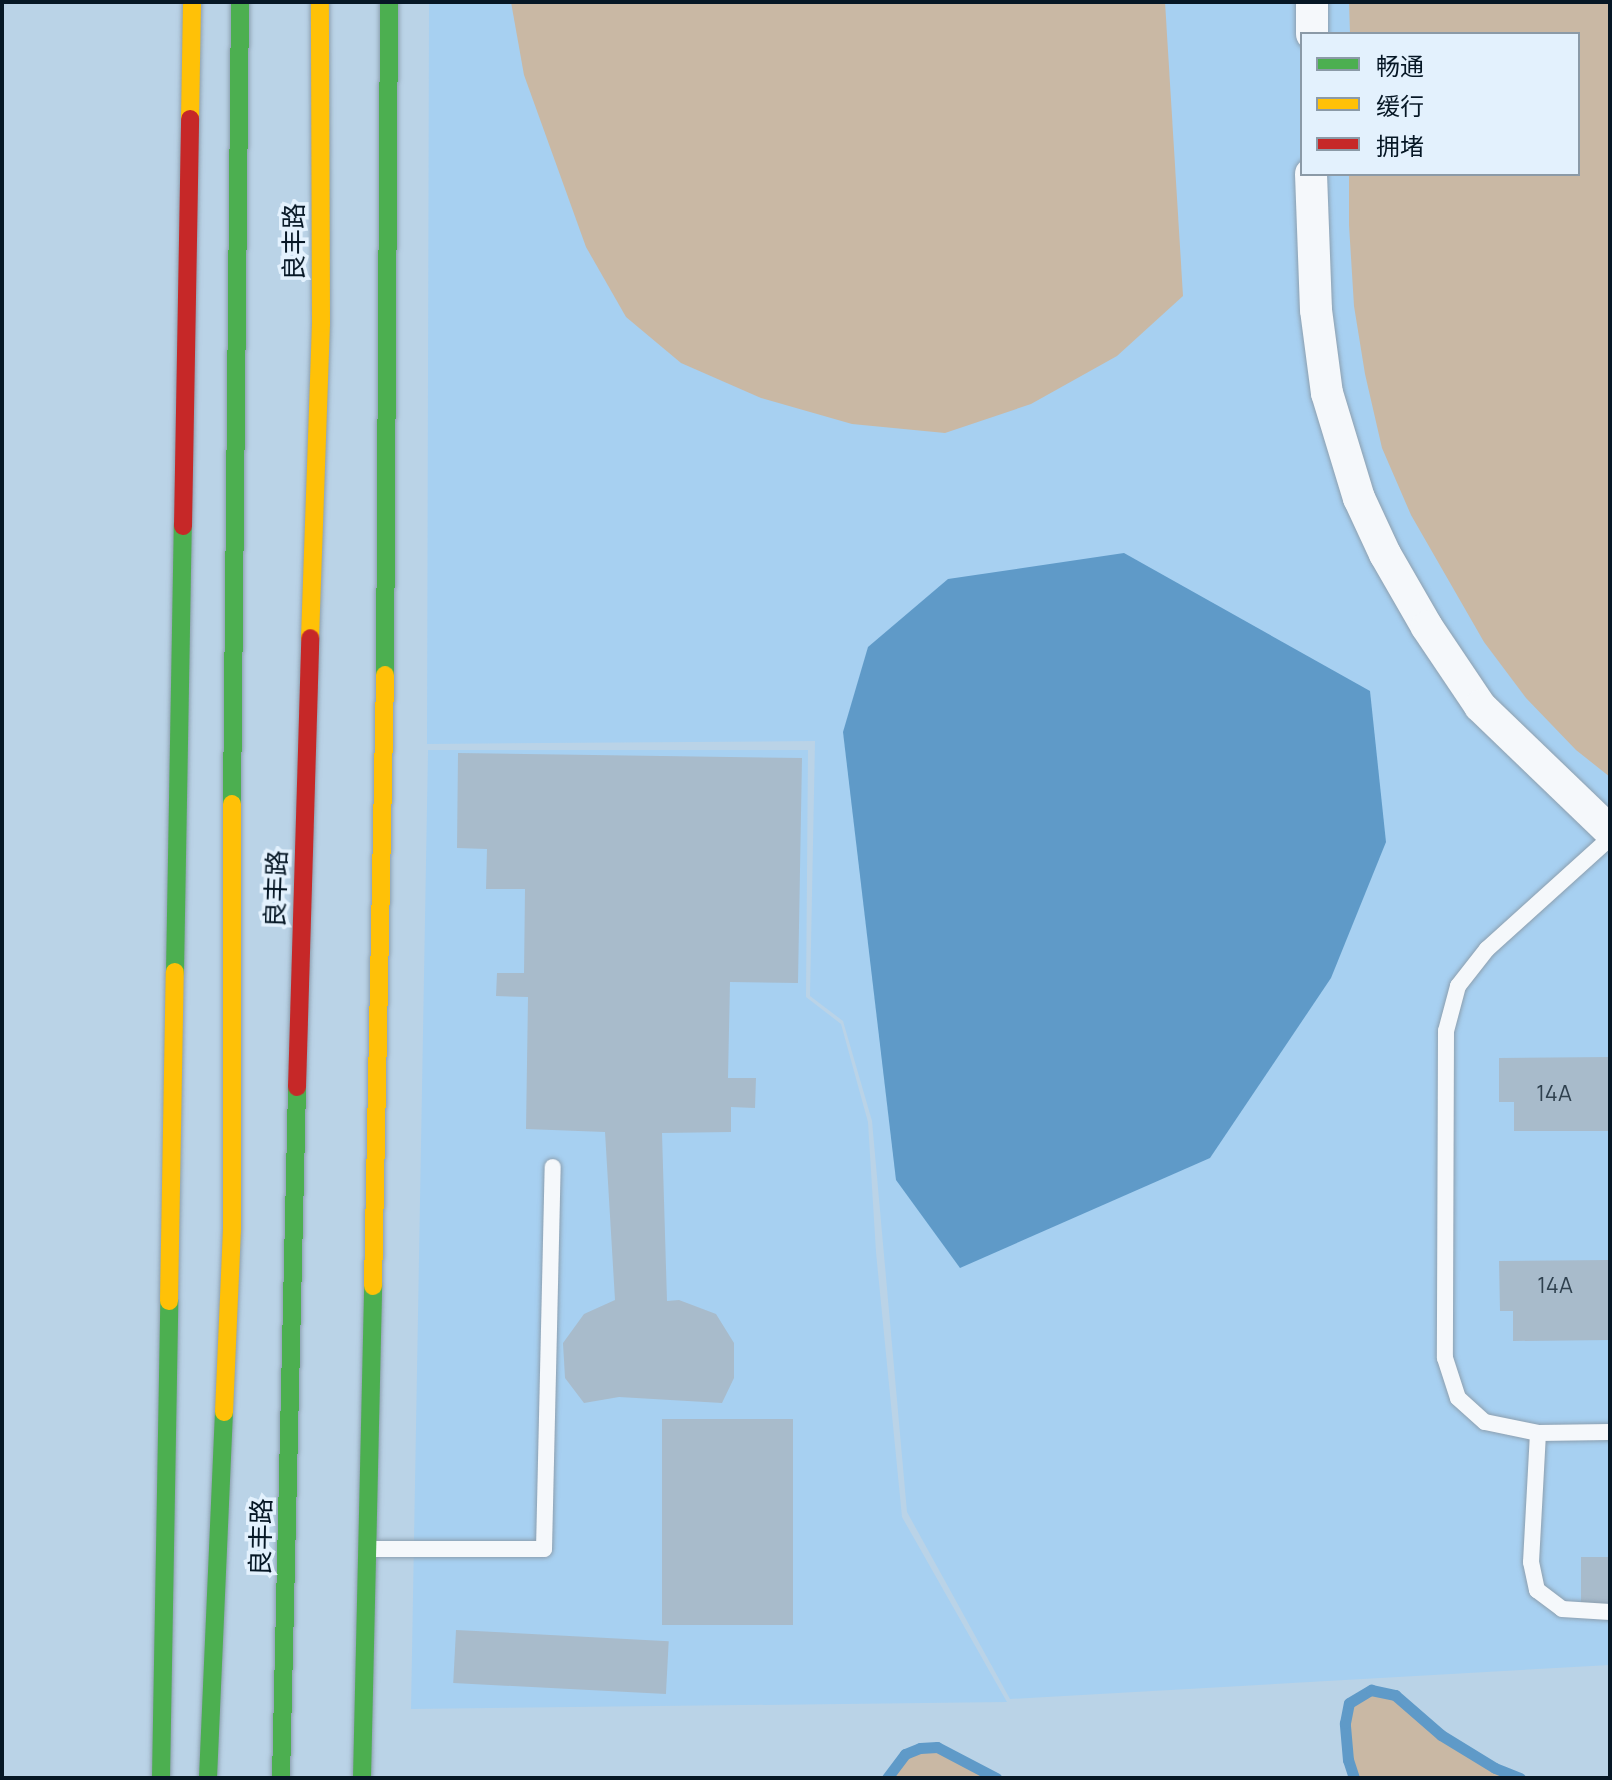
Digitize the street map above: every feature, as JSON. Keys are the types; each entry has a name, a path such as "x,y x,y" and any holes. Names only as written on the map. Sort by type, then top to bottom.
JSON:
{"main road":[{"path":"161,1778 192,2"},
{"name":"良丰路","path":"208,1778 232,1230 232,700 240,2"},
{"name":"良丰路","path":"281,1778 300,931 321,323 320,2"},
{"path":"362,1778 384,757 389,2"}],"street":[{"path":"1312,2 1312,32"},
{"path":"1311,176 1316,310 1327,393 1359,498 1385,554 1427,627 1480,706 1610,831"}],"lane":[{"path":"1610,838 1487,949 1458,986 1446,1031 1445,1358 1458,1398 1485,1422 1538,1433 1610,1432"},
{"path":"366,1549 544,1549 553,1167"},
{"path":"1538,1433 1531,1562 1537,1590 1562,1609 1610,1612"}],"shaded area":[{"path":"429,2 1610,2 1610,1665 1010,1699 907,1512 872,1121 843,1021 810,996 815,741 427,744"},
{"path":"511,2 1165,2 1183,296 1117,356 1031,404 945,433 852,424 761,398 681,363 626,317 586,247 524,75"},
{"path":"1349,2 1610,2 1610,777 1576,750 1526,698 1484,642 1411,515 1382,448 1365,374 1354,306 1349,225 1349,176 1580,176 1580,32 1350,32"},
{"path":"1124,553 1370,691 1386,842 1331,978 1210,1158 960,1268 896,1180 843,732 868,647 948,579"},
{"path":"428,750 808,750 806,997 841,1024 868,1122 876,1252 902,1517 1007,1702 411,1709"},
{"path":"1371,1690 1395,1695 1441,1735 1495,1768 1520,1778 1354,1778 1348,1760 1345,1723 1349,1703"},
{"path":"920,1748 946,1749 996,1778 887,1778 905,1754"}],"building":[{"path":"458,753 802,758 798,983 730,982 728,1078 756,1078 755,1108 731,1107 731,1132 662,1133 667,1301 679,1300 716,1314 734,1343 734,1378 722,1403 619,1397 584,1403 565,1378 563,1343 584,1314 615,1300 605,1132 526,1129 528,997 496,996 497,973 524,973 525,889 486,889 487,849 457,848"},
{"path":"1610,1057 1610,1131 1514,1131 1514,1102 1499,1102 1499,1058"},
{"path":"1610,1260 1610,1340 1513,1341 1513,1311 1500,1311 1499,1261"},
{"path":"662,1419 793,1419 793,1625 662,1625"},
{"path":"1581,1557 1610,1557 1610,1608 1581,1608"},
{"path":"456,1630 669,1641 666,1694 453,1683"}],"waterway":[{"path":"1354,1778 1348,1760 1345,1723 1349,1703 1371,1690 1395,1695 1441,1735 1495,1768 1520,1778"},
{"path":"887,1778 905,1754 920,1748 937,1747 996,1778"}],"traffic: fast":[{"path":"232,804 240,2"},
{"path":"385,675 389,2"},
{"path":"175,972 183,526"},
{"path":"281,1778 297,1087"},
{"path":"362,1778 373,1286"},
{"path":"161,1778 169,1301"},
{"path":"208,1778 224,1412"}],"traffic: slow":[{"path":"190,119 192,2"},
{"path":"310,638 321,323 320,2"},
{"path":"373,1286 385,675"},
{"path":"224,1412 232,1230 232,804"},
{"path":"169,1301 175,972"}],"traffic: jam":[{"path":"183,526 190,119"},
{"path":"297,1087 310,638"}]}
